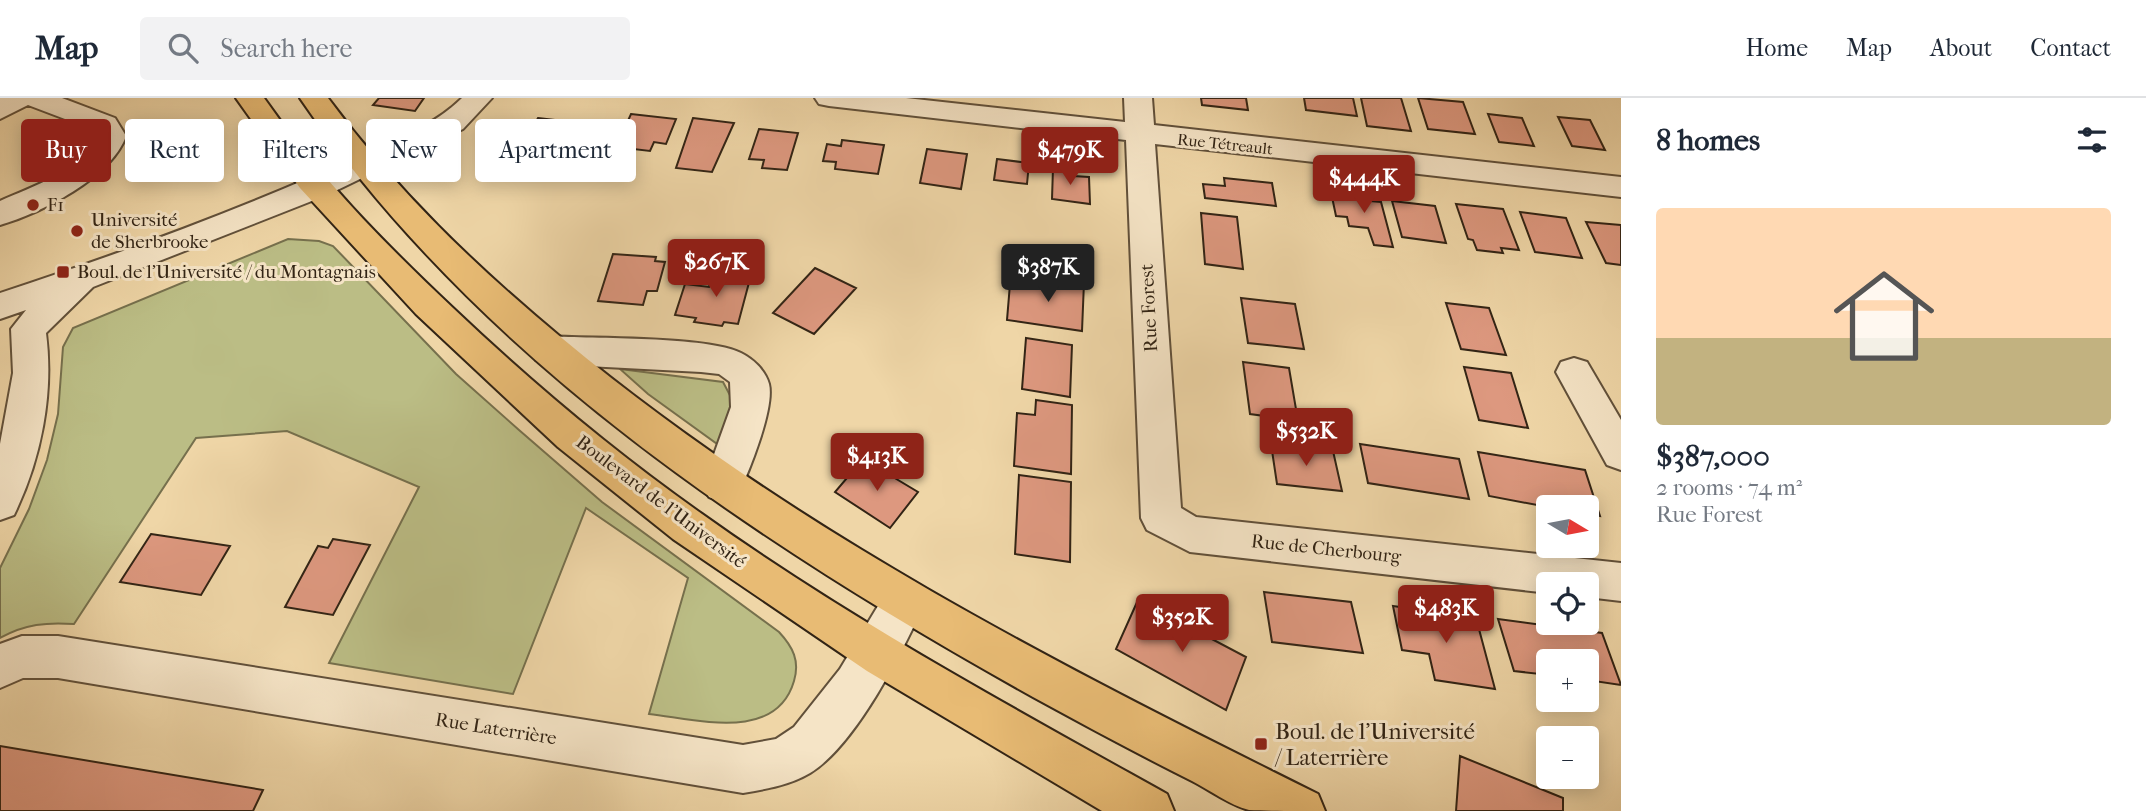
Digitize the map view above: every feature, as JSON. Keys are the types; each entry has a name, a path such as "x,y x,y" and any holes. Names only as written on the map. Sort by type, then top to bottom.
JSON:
{"main road":[{"name":"Boulevard de l'Université","path":"250,98 316,187 347,223 456,332 617,473 725,554 874,651 1150,811"},
{"path":"314,98 362,165 438,246 549,350 723,485 905,600 1044,679 1301,811"}],"street":[{"path":"0,110 20,98"},
{"path":"0,214 79,173 103,156 113,140 111,131 105,124 36,98"},
{"path":"0,306 81,279 316,187 453,123 478,98"},
{"name":"Rue Tétreault","path":"829,98 1139,135 1621,187"},
{"name":"Rue Forest","path":"1138,98 1161,518"},
{"path":"14,335 281,224 316,187"},
{"path":"14,335 81,279"},
{"path":"0,503 17,450 31,366 14,335"},
{"path":"549,350 701,358 727,362 743,372 751,385 750,407 723,485"},
{"path":"1574,372 1621,454"},
{"name":"Rue de Cherbourg","path":"1161,518 1190,534 1621,582"},
{"name":"Rue Laterrière","path":"4,664 39,655 58,657 743,769 777,765 798,754 825,727 905,600"}],"green space":[{"path":"288,239 319,241 333,246 456,374 602,502 779,632 788,643 796,661 796,674 785,700 770,713 753,720 732,723 649,714 688,578 586,508 513,694 329,663 419,487 287,431 196,438 74,624 36,625 0,638 0,568 29,509 47,460 58,414 63,347 73,328"},
{"path":"620,369 723,382 733,401 720,446 648,394"}],"building":[{"path":"379,98 424,98 415,111 373,105"},
{"path":"1201,98 1246,98 1248,110 1202,105"},
{"path":"1304,98 1353,98 1357,116 1306,110"},
{"path":"1361,98 1401,98 1411,131 1367,126"},
{"path":"1418,98 1463,102 1475,134 1428,129"},
{"path":"631,114 676,119 666,144 654,142 650,151 636,149 636,119 629,119"},
{"path":"1488,114 1522,118 1534,146 1499,142"},
{"path":"1558,117 1590,120 1605,150 1572,146"},
{"path":"693,118 734,123 712,172 676,168"},
{"path":"759,129 798,133 787,170 762,168 764,160 749,159"},
{"path":"842,140 884,145 878,174 835,169 836,162 823,161 827,144 841,146"},
{"path":"927,149 967,154 961,189 920,183"},
{"path":"997,159 1029,163 1027,184 994,180"},
{"path":"1053,168 1074,171 1074,176 1089,177 1090,204 1052,199"},
{"path":"1224,178 1272,183 1276,206 1205,198 1203,184 1225,186"},
{"path":"1334,191 1370,194 1371,201 1381,202 1393,247 1374,245 1368,228 1349,226 1347,217 1336,216 1332,197 1335,197"},
{"path":"1392,201 1435,206 1446,243 1402,237"},
{"path":"1456,204 1503,209 1519,250 1501,248 1503,253 1477,250 1473,240 1468,239"},
{"path":"1520,212 1566,218 1582,258 1535,252"},
{"path":"1201,213 1237,217 1243,269 1205,264"},
{"path":"1586,222 1621,225 1621,265 1606,263"},
{"path":"613,254 656,257 655,261 665,262 657,291 647,291 643,305 598,301"},
{"path":"815,268 856,288 814,334 773,313"},
{"path":"714,270 751,275 738,324 724,322 722,326 694,322 696,318 675,315 685,284 709,287"},
{"path":"1038,276 1084,282 1082,331 1007,320 1010,284 1037,287"},
{"path":"1241,298 1295,304 1304,349 1248,343"},
{"path":"1446,303 1489,308 1506,355 1461,349"},
{"path":"1026,338 1072,345 1070,397 1022,389"},
{"path":"1243,362 1289,368 1297,415 1287,414 1288,419 1250,414"},
{"path":"1464,367 1511,373 1528,428 1479,420"},
{"path":"1036,400 1072,405 1071,474 1014,466 1017,413 1035,415"},
{"path":"1271,444 1333,451 1342,491 1277,484"},
{"path":"1360,444 1459,459 1469,499 1368,483"},
{"path":"1478,452 1585,470 1593,495 1536,495 1536,505 1489,496"},
{"path":"863,459 918,492 890,528 835,492"},
{"path":"1019,475 1071,482 1070,562 1015,554"},
{"path":"151,534 230,546 201,595 120,582"},
{"path":"333,539 370,545 333,615 285,607 318,546 328,548"},
{"path":"1264,592 1351,602 1363,653 1272,642"},
{"path":"1138,600 1246,657 1226,710 1116,649"},
{"path":"1393,606 1476,618 1495,689 1435,680 1429,654 1402,650"},
{"path":"1498,619 1536,624 1536,635 1602,633 1621,685 1599,682 1599,649 1536,649 1536,674 1514,671"},
{"path":"0,746 263,790 253,811 0,811"},
{"path":"1460,756 1563,798 1563,811 1456,811"}],"place":[{"name":"F1","path":"33,205"},
{"name":"Université de Sherbrooke","path":"77,231"},
{"name":"Boul. de l'Université / du Montagnais","path":"63,272"},
{"name":"Boul. de l'Université / Laterrière","path":"1261,744"}]}
